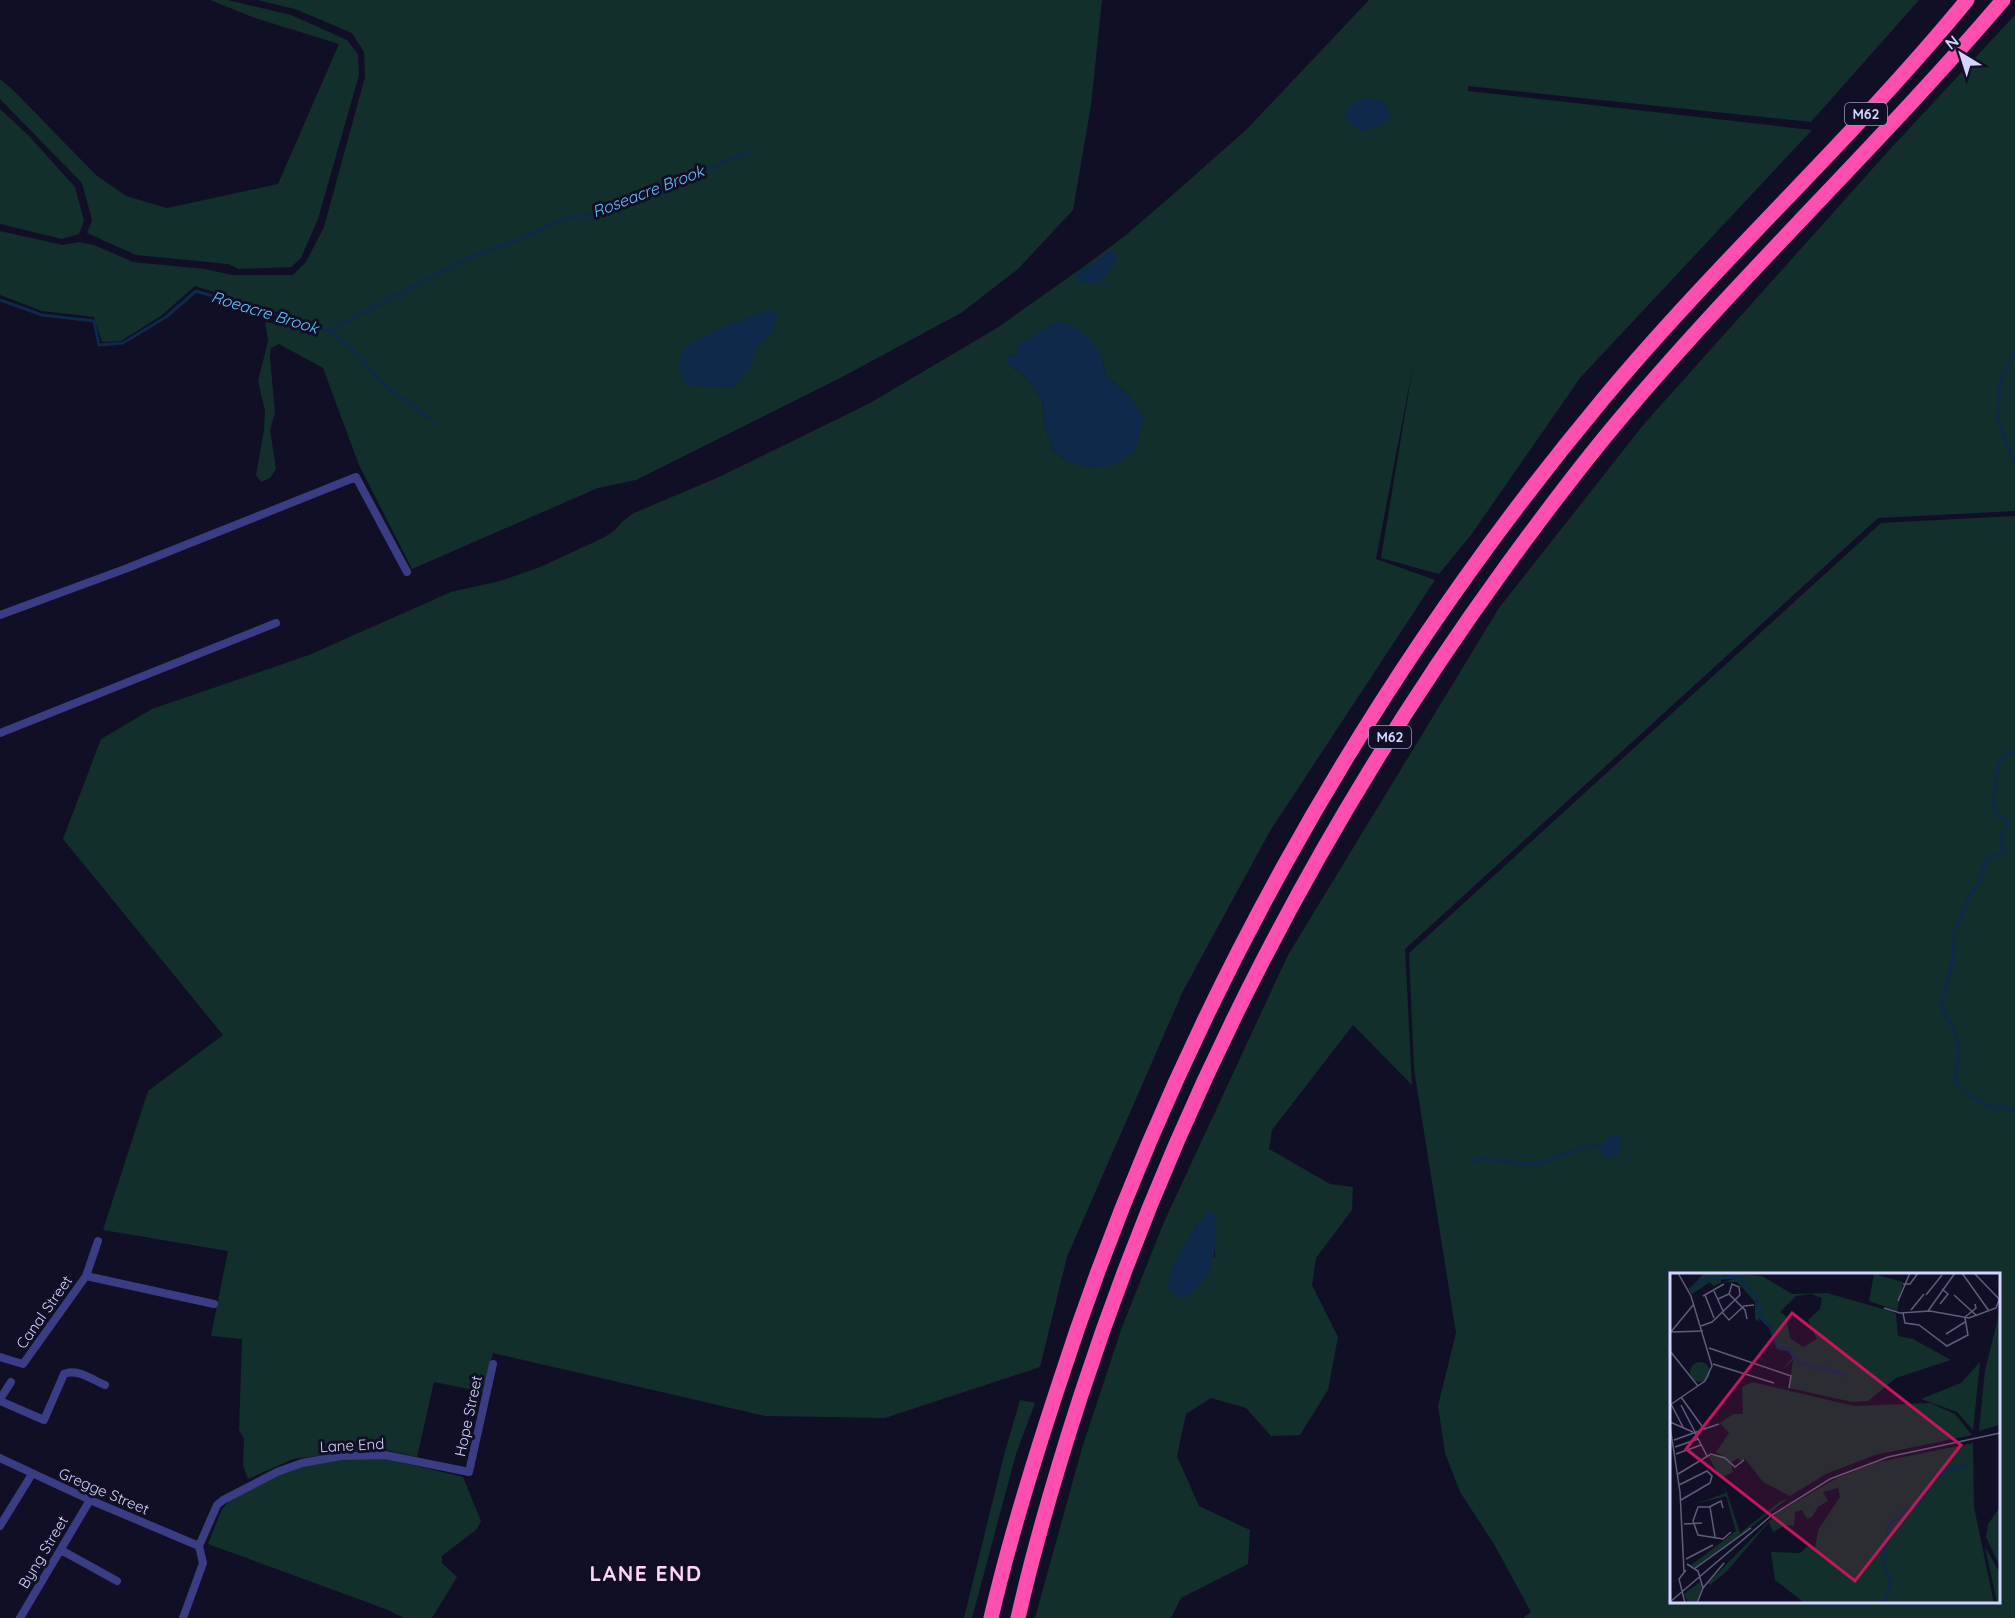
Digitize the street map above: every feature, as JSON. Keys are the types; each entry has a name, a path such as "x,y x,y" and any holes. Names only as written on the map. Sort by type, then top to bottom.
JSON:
{"highway":[{"name":"M62","path":"991,1618 1033,1462 1074,1336 1123,1205 1169,1096 1216,997 1274,885 1376,711 1445,608 1522,502 1603,399 1676,315 1926,50 1967,0"},
{"name":"M62","path":"1018,1618 1056,1473 1100,1338 1146,1214 1245,995 1297,895 1392,734 1467,621 1542,517 1622,416 1704,322 1947,66 2004,0"}],"street":[{"path":"0,615 125,569 356,477 407,572"},
{"path":"0,734 276,623"},
{"name":"Canal Street","path":"0,1357 23,1364 86,1276 98,1241"},
{"path":"86,1276 214,1304"},
{"name":"Hope Street","path":"469,1472 492,1364"},
{"path":"11,1382 0,1400 44,1420 64,1374 74,1372 105,1385"},
{"name":"Lane End","path":"199,1546 216,1505 277,1472 302,1463 341,1456 385,1455 469,1472"},
{"name":"Gregge Street","path":"0,1458 90,1500 199,1546"},
{"path":"0,1526 32,1474"},
{"name":"Byng Street","path":"20,1618 90,1500"},
{"path":"183,1618 203,1563 199,1546"},
{"path":"61,1550 117,1581"}],"green space":[{"path":"210,0 227,0 291,15 347,40 358,54 359,75 318,219 301,258 291,267 239,269 228,264 136,255 87,233 92,220 82,183 0,99 0,79 96,175 126,196 167,208 278,184 339,44 255,18"},
{"path":"257,0 1102,0 1091,105 1073,210 1018,269 961,313 842,377 636,480 598,488 412,569 359,465 323,368 279,344 271,348 270,357 275,413 270,430 276,469 270,478 261,482 256,475 264,430 265,411 258,381 268,341 265,322 307,328 305,321 195,286 161,316 121,341 102,342 94,317 42,311 0,295 0,231 63,245 79,242 94,245 133,262 205,269 232,275 293,275 306,262 324,227 365,77 364,52 352,33 295,9"},
{"path":"1369,0 1919,0 1811,122 1468,86 1468,91 1812,130 1580,378 1471,535 1439,574 1381,558 1413,366 1376,559 1435,580 1270,831 1183,991 1067,1257 1040,1367 885,1418 765,1416 493,1353 483,1392 434,1382 417,1457 386,1450 356,1451 293,1459 248,1479 243,1465 244,1439 239,1430 242,1339 211,1336 228,1251 103,1230 148,1091 223,1035 63,839 101,739 152,709 309,655 451,592 500,581 540,567 603,538 634,513 719,477 870,403 997,328 1086,265 1126,235 1247,129","holes":["1018,354 1103,360 1106,375 1131,398 1067,462 1053,450 1045,427 1042,399 1023,374 1008,365 1008,357"]},
{"path":"2015,15 2015,511 1878,518 1405,949 1412,1085 1353,1025 1272,1130 1269,1149 1330,1184 1353,1187 1352,1210 1316,1258 1312,1285 1338,1337 1328,1390 1300,1435 1271,1436 1246,1408 1211,1398 1186,1414 1177,1456 1199,1506 1250,1530 1248,1564 1181,1598 1171,1618 1035,1618 1082,1448 1122,1327 1164,1222 1288,955 1499,608 1644,424 1892,147","holes":["1214,1215 1215,1257 1169,1279 1197,1226"]},
{"path":"0,109 28,135 75,187 84,221 79,234 62,239 0,224"},
{"path":"2015,516 2015,1618 1523,1618 1531,1612 1494,1544 1460,1492 1445,1453 1438,1406 1456,1333 1414,1069 1409,953 1881,523"},
{"path":"1020,1400 1035,1403 1016,1454 972,1618 964,1618 1004,1455"},
{"path":"382,1458 463,1477 481,1521 477,1529 442,1556 442,1563 457,1577 432,1618 404,1618 388,1610 208,1544 222,1509 229,1501 284,1472 309,1464"}],"water":[{"path":"1367,98 1383,101 1390,113 1389,120 1378,127 1362,131 1351,125 1344,116 1351,105"},
{"path":"1111,251 1116,254 1114,263 1108,274 1098,283 1083,283 1076,280 1076,275 1086,267 1090,268 1105,253"},
{"path":"770,311 778,315 773,332 754,350 750,368 732,388 686,385 681,375 679,361 689,345 736,322"},
{"path":"1056,322 1071,324 1092,341 1103,360 1106,375 1131,398 1144,417 1135,450 1118,463 1096,468 1067,462 1053,450 1045,427 1042,399 1023,374 1008,365 1007,357 1018,354 1017,346"},
{"path":"1614,1134 1622,1140 1622,1146 1617,1156 1608,1158 1603,1156 1600,1149"},
{"path":"1208,1211 1215,1215 1215,1251 1210,1270 1205,1279 1187,1297 1175,1297 1168,1287 1173,1267 1183,1247"}],"waterway":[{"name":"Roeacre Brook","path":"0,300 42,315 94,321 99,345 123,343 166,317 196,291 328,331 467,259 514,242 565,218 599,213 749,152"},
{"name":"Roseacre Brook","path":"328,331 352,348 382,383 437,424"},
{"path":"2015,352 2000,383 1998,420 2015,463"},
{"path":"2015,753 2009,751 1998,766 1993,808 1996,815 2009,821 2001,838 2004,852 1985,861 1979,883 1970,895 1955,929 1953,957 1942,1007 1956,1035 1959,1052 1955,1082 1983,1104 2004,1108 2015,1113"},
{"path":"1473,1162 1480,1159 1528,1164 1541,1163 1584,1147 1602,1146"}],"district":[{"name":"LANE END","path":"646,1573"}]}
